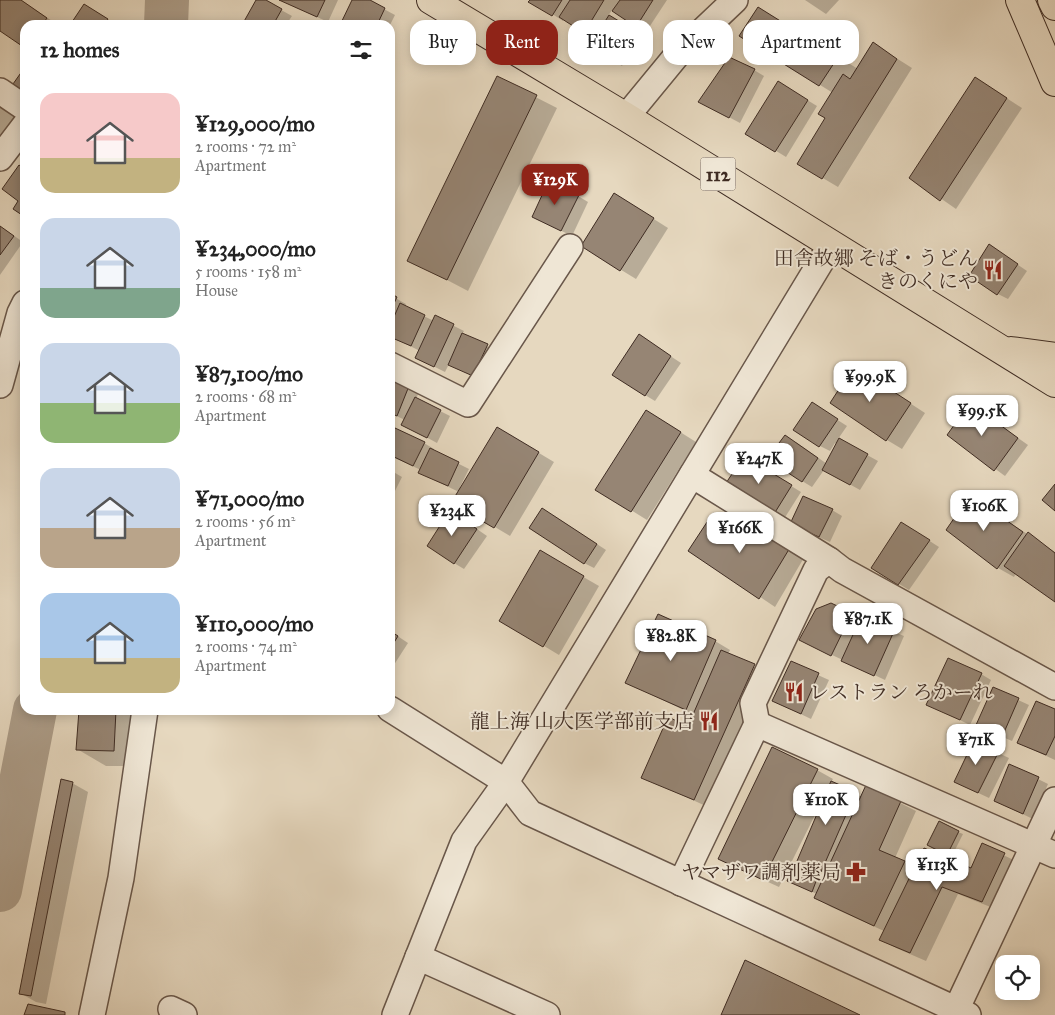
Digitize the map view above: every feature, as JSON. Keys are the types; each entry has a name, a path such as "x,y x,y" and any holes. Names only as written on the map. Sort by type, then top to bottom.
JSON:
{"highway":[{"name":"112","path":"431,0 626,117 831,245 1005,350 1055,383"},
{"path":"1020,0 1055,82"},
{"path":"1052,0 1055,6"},
{"path":"1005,350 1055,357"}],"street":[{"path":"626,117 677,55 735,0"},
{"path":"0,91 20,105"},
{"path":"0,158 20,132"},
{"path":"395,1015 464,841 506,782 831,245"},
{"path":"395,368 468,404 570,247"},
{"path":"0,385 20,313"},
{"path":"692,474 842,570 1055,687"},
{"path":"682,883 757,724 754,703 816,570 829,560"},
{"path":"395,712 506,782 530,813 962,1013 1045,851 1055,800"},
{"path":"92,1015 121,878 144,715"},
{"path":"757,724 1045,851"},
{"path":"418,956 547,1015"}],"building":[{"path":"0,0 21,0 47,18 46,20 20,20 20,45 0,31"},
{"path":"256,0 266,0 282,9 276,20 245,20"},
{"path":"279,0 325,0 317,17"},
{"path":"352,0 370,0 385,8 379,20 342,20"},
{"path":"530,0 562,0 552,16 528,2"},
{"path":"570,0 604,0 592,20 568,20 568,23 559,17"},
{"path":"620,0 653,0 640,20 626,20 612,11"},
{"path":"84,4 108,19 107,20 73,20"},
{"path":"758,7 779,20 749,20"},
{"path":"609,15 617,20 606,20"},
{"path":"743,30 743,38 739,36"},
{"path":"873,42 897,59 822,179 797,164 825,118 818,114 843,74 850,79"},
{"path":"733,59 755,69 729,118 698,102 723,65 733,65"},
{"path":"785,65 833,65 819,86"},
{"path":"20,74 20,89 13,84"},
{"path":"497,76 537,95 447,280 407,261"},
{"path":"975,77 1007,98 940,201 909,178"},
{"path":"778,81 808,100 775,152 745,134"},
{"path":"20,166 20,214 13,209 18,201 2,189"},
{"path":"549,180 579,195 561,231 532,217"},
{"path":"614,193 654,218 620,271 581,246"},
{"path":"0,226 14,236 0,255"},
{"name":"田舎故郷 そば・うどん きのくにや","path":"989,244 1018,264 997,295 969,276"},
{"path":"400,303 425,315 411,346 395,339 395,314"},
{"path":"435,315 454,324 434,367 415,358"},
{"path":"462,333 488,344 473,376 448,365"},
{"path":"639,334 671,356 645,396 612,375"},
{"path":"854,366 911,403 886,441 830,403"},
{"path":"395,379 409,386 397,416 395,415"},
{"path":"415,397 441,410 427,438 401,425"},
{"path":"812,402 838,419 819,447 793,430"},
{"path":"970,403 1018,438 994,471 947,435"},
{"path":"646,410 681,432 631,512 595,490"},
{"path":"497,427 539,452 494,528 451,503"},
{"path":"395,428 425,442 413,466 395,457"},
{"path":"785,435 818,458 802,482 767,459"},
{"path":"839,438 868,454 850,485 822,470"},
{"path":"430,448 459,462 448,486 418,473"},
{"path":"744,456 792,485 774,514 726,483"},
{"path":"1055,484 1055,511 1042,500"},
{"path":"970,495 1023,532 997,569 946,530"},
{"path":"803,496 833,509 819,537 790,524"},
{"path":"542,508 597,544 584,564 529,528"},
{"path":"450,510 477,529 454,564 427,546"},
{"path":"713,513 758,542 766,530 791,546 759,599 688,551"},
{"path":"901,522 930,540 898,585 871,568"},
{"path":"1028,532 1055,553 1055,602 1004,566"},
{"path":"540,550 584,576 543,647 499,621"},
{"path":"831,603 852,613 831,656 799,640 816,609"},
{"path":"658,614 716,640 686,710 625,683"},
{"path":"862,615 895,629 874,676 841,661"},
{"name":"龍上海 山大医学部前支店","path":"721,650 755,664 694,800 641,778 668,717 688,726"},
{"path":"948,658 982,673 960,720 926,705"},
{"path":"791,661 819,673 801,714 772,701"},
{"path":"993,687 1019,698 1002,737 976,725"},
{"path":"1036,701 1055,709 1055,736 1046,755 1017,743"},
{"path":"79,715 116,715 114,751 76,750"},
{"path":"974,740 999,751 978,793 954,782"},
{"path":"772,747 818,769 763,880 718,859"},
{"path":"1009,764 1039,777 1023,814 994,801"},
{"path":"61,779 73,782 31,996 19,994"},
{"path":"831,781 856,792 821,872 797,861"},
{"path":"866,785 901,801 879,850 905,861 874,926 814,898"},
{"path":"939,821 959,831 947,855 927,845"},
{"path":"982,843 1005,853 982,902 942,887 910,953 879,940 924,848 971,868"},
{"path":"794,866 818,876 812,892 787,881"},
{"path":"745,960 860,1015 721,1015"},
{"path":"28,1004 65,1012 65,1015 24,1015"}],"waterway":[{"path":"166,20 167,0"},
{"path":"0,890 34,715"}],"place":[{"name":"田舎故郷 そば・うどん きのくにや","path":"993,270"},
{"name":"レストラン ろかーれ","path":"794,692"},
{"name":"龍上海 山大医学部前支店","path":"709,721"},
{"name":"ヤマザワ調剤薬局","path":"856,872"}]}
